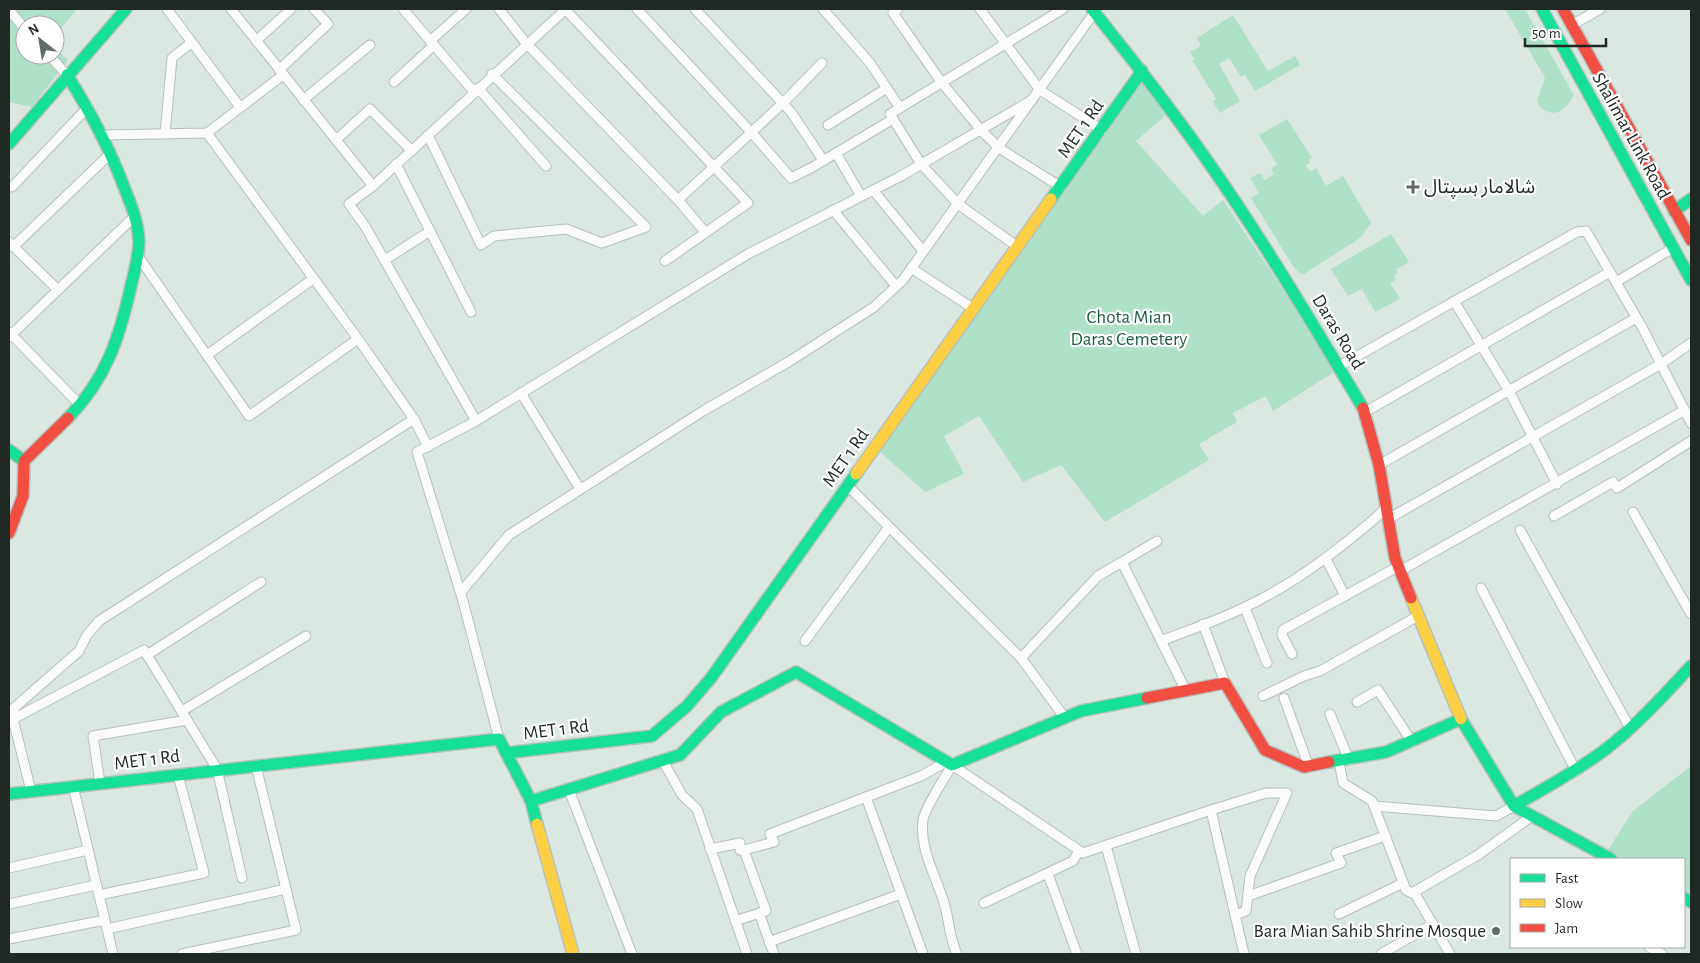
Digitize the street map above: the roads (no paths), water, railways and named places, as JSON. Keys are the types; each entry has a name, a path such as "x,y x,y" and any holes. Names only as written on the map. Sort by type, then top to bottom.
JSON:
{"street":[{"path":"9,144 126,9"},
{"path":"167,9 240,107"},
{"path":"231,9 373,186"},
{"path":"256,41 291,9"},
{"path":"102,135 207,133 281,72 328,24 314,9"},
{"path":"403,9 546,166"},
{"path":"394,82 466,9"},
{"path":"500,9 526,43 678,200 706,232"},
{"path":"476,421 365,226 348,204 373,186 492,74 565,9 748,203 665,261"},
{"path":"636,9 751,132 791,178 893,119"},
{"path":"696,9 783,103 823,160"},
{"path":"824,9 870,64 900,108"},
{"path":"898,9 893,13 942,83 981,130 999,148 1061,187"},
{"path":"980,9 1008,44 1040,90 1102,130"},
{"path":"1018,247 958,204 920,164 890,114 1063,9"},
{"name":"Shalimar Link Road","path":"1542,9 1691,280"},
{"name":"Shalimar Link Road","path":"1563,9 1618,112 1691,240"},
{"path":"1572,25 1600,9"},
{"path":"460,592 509,535 703,411 807,350 874,307 896,286 924,251 1040,90 1093,11"},
{"name":"Daras Road","path":"1093,11 1142,71 1255,232 1292,289 1365,412 1379,465 1388,519 1400,569 1418,616 1461,719 1487,765 1523,811"},
{"path":"164,134 172,58 191,43"},
{"path":"303,100 370,45"},
{"path":"678,200 783,103 822,63"},
{"path":"9,533 23,496 24,461 80,405 98,383 109,360 138,256 139,241 135,216 111,153 88,107 67,75 58,65"},
{"name":"MET 1 Rd","path":"506,753 652,736 668,725 711,678 1102,130 1142,71"},
{"path":"428,135 481,245 494,236 566,228 602,243 646,227 492,74"},
{"path":"828,125 887,88"},
{"path":"572,954 531,801 499,739 460,592 417,452 476,421 748,254 873,190 1032,100"},
{"path":"12,188 88,107"},
{"path":"336,140 370,109 412,150"},
{"path":"1603,120 1618,112"},
{"path":"207,133 358,339 414,419 428,447"},
{"path":"58,290 11,244 111,153"},
{"path":"836,153 861,196"},
{"path":"396,164 471,312"},
{"path":"873,190 924,251"},
{"path":"1674,212 1691,199"},
{"path":"833,210 896,286"},
{"path":"80,405 10,334 135,216"},
{"path":"384,260 430,231"},
{"path":"1338,367 1577,232 1586,231 1636,318 1691,423"},
{"path":"1616,282 1673,248"},
{"path":"138,256 249,416 358,339"},
{"path":"911,268 974,309"},
{"path":"1365,412 1610,272"},
{"path":"207,355 313,279"},
{"path":"1454,301 1509,391 1531,438 1557,484"},
{"path":"1379,465 1636,318"},
{"path":"1388,519 1661,364 1691,343"},
{"path":"521,393 580,489"},
{"path":"1292,654 1282,635 1283,630 1557,484 1685,410"},
{"path":"31,791 12,731 14,708 79,651 87,636 99,621 414,419"},
{"path":"1554,516 1613,482 1617,488 1691,441"},
{"path":"9,450 24,461"},
{"path":"848,486 1020,658 1065,718"},
{"path":"1161,641 1245,608 1326,559 1386,507"},
{"path":"1633,512 1691,614"},
{"path":"805,640 889,527"},
{"path":"1520,530 1630,728"},
{"path":"1020,658 1098,576 1157,542"},
{"path":"1326,559 1345,596"},
{"path":"1122,562 1186,691"},
{"path":"147,655 261,582"},
{"path":"1481,588 1576,771"},
{"path":"1245,608 1267,663"},
{"path":"1263,696 1304,676 1320,671 1418,616"},
{"path":"1203,624 1225,683 1265,750 1304,767 1386,752 1461,719"},
{"path":"182,711 306,636"},
{"path":"13,719 144,650 217,769 242,878"},
{"path":"1330,714 1344,761 1343,783 1372,801 1406,890 1414,892 1478,855 1523,811 1630,728 1691,666"},
{"path":"531,801 680,755 721,712 796,672 949,764 1083,853 1266,793 1286,793 1250,876 1246,911 1235,915"},
{"path":"710,849 740,843 740,850 744,850 774,842 770,834 921,776 1081,711 1225,683"},
{"path":"1357,702 1378,690 1412,742"},
{"path":"1284,698 1309,767"},
{"path":"100,783 93,736 187,720"},
{"name":"MET 1 Rd","path":"9,794 217,769 499,739"},
{"path":"662,761 682,796 697,809 706,830 710,849 747,954"},
{"path":"949,764 923,819 923,834 925,854 935,874 957,954"},
{"path":"182,954 296,930 256,766"},
{"path":"99,895 204,873 178,775"},
{"path":"73,786 113,954"},
{"path":"569,790 632,954"},
{"path":"866,797 923,954"},
{"path":"1374,806 1496,816 1523,811 1609,858"},
{"path":"1211,810 1244,954"},
{"path":"1248,896 1341,863 1336,853 1385,836"},
{"path":"1106,846 1136,954"},
{"path":"9,868 88,850"},
{"path":"735,921 766,911 744,850"},
{"path":"984,903 1073,861 1079,851"},
{"path":"1048,874 1078,954"},
{"path":"1339,914 1403,883"},
{"path":"9,904 96,885"},
{"path":"9,939 106,925 286,889"},
{"path":"1414,892 1450,954"},
{"path":"769,942 901,894"},
{"path":"759,914 774,954"},
{"path":"1381,954 1433,924"},
{"path":"1651,948 1662,954"}],"place":[{"name":"شالامار ہسپتال","path":"1413,187"},
{"name":"Bara Mian Sahib Shrine Mosque","path":"1496,931"}],"park label":[{"name":"Chota Mian Daras Cemetery","path":"1129,328"}]}
